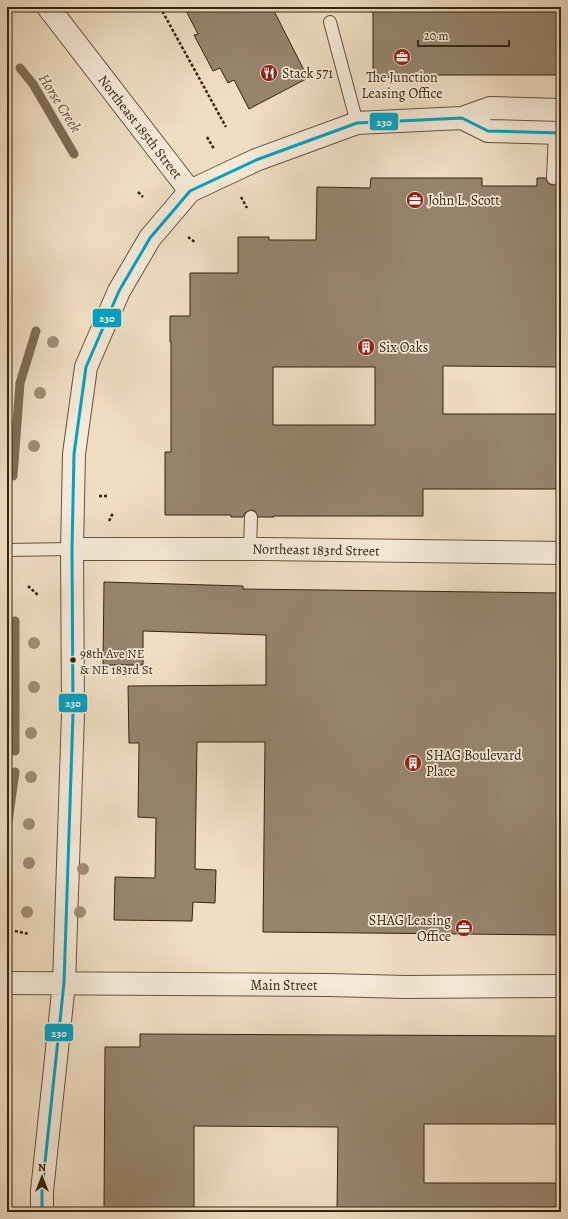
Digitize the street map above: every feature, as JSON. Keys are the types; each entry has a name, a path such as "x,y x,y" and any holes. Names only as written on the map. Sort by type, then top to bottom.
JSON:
{"street":[{"name":"Northeast 185th Street","path":"48,7 190,191 256,160 357,123 462,118 490,108 561,110"},
{"name":"Northeast 185th Street","path":"462,118 488,131 558,133"},
{"path":"42,1212 42,1191 64,983 74,714 72,549 74,454 86,367 119,291 150,238 190,191"},
{"name":"Northeast 183rd Street","path":"72,549 250,549 561,553"},
{"name":"Main Street","path":"7,983 329,985 406,987 561,986"}],"lane":[{"path":"330,22 357,123"},
{"path":"553,178 558,133"},
{"path":"250,549 251,517"},
{"path":"7,550 72,549"}],"path":[{"path":"160,7 226,127"},
{"path":"206,138 214,150"},
{"path":"138,192 143,197"},
{"path":"240,195 247,208"},
{"path":"188,237 196,243"},
{"path":"107,524 113,513"},
{"path":"28,586 39,596"},
{"path":"15,931 28,934"}],"building":[{"path":"184,7 272,7 308,78 249,109 234,80 228,83 220,68 213,71 194,35 198,34"},
{"path":"373,7 561,7 561,75 418,75 418,78 378,77 373,68"},
{"name":"Six Oaks","path":"371,178 482,178 482,186 537,186 537,178 546,178 549,184 553,185 559,182 561,178 561,367 443,366 443,414 561,414 561,489 423,489 423,516 258,517 255,511 251,510 245,513 243,517 231,517 231,515 165,515 165,452 171,452 170,316 190,316 190,273 238,273 238,237 269,237 269,240 316,240 317,187 370,188","holes":["273,367 375,367 375,425 273,425"]},
{"name":"SHAG Boulevard Place","path":"104,582 243,586 243,589 561,593 561,935 263,932 265,742 197,742 195,869 216,870 215,903 193,902 192,921 114,920 115,877 155,878 156,818 138,817 139,743 129,743 128,686 266,685 266,635 143,631 143,665 103,665"},
{"path":"140,1034 561,1036 561,1124 424,1124 424,1183 561,1183 561,1212 337,1212 338,1127 194,1126 194,1212 104,1212 105,1047 140,1047"}],"waterway":[{"name":"Horse Creek","path":"20,68 33,84 74,154"},
{"name":"Horse Creek","path":"13,476 20,383 36,331"},
{"name":"Horse Creek","path":"15,621 15,751"},
{"name":"Horse Creek","path":"7,828 15,772"}],"transit line":[{"name":"230","path":"42,1212 42,1191 64,983 73,714 72,549 74,454 86,367 119,291 150,238 190,191 256,160 357,123 462,118 488,131 561,133"}],"place":[{"name":"The Junction Leasing Office","path":"402,57"},
{"name":"Stack 571","path":"269,73"},
{"name":"John L. Scott","path":"415,200"},
{"name":"Six Oaks","path":"366,347"},
{"name":"98th Ave NE & NE 183rd St","path":"73,660"},
{"name":"SHAG Boulevard Place","path":"413,763"},
{"name":"SHAG Leasing Office","path":"464,928"}]}
